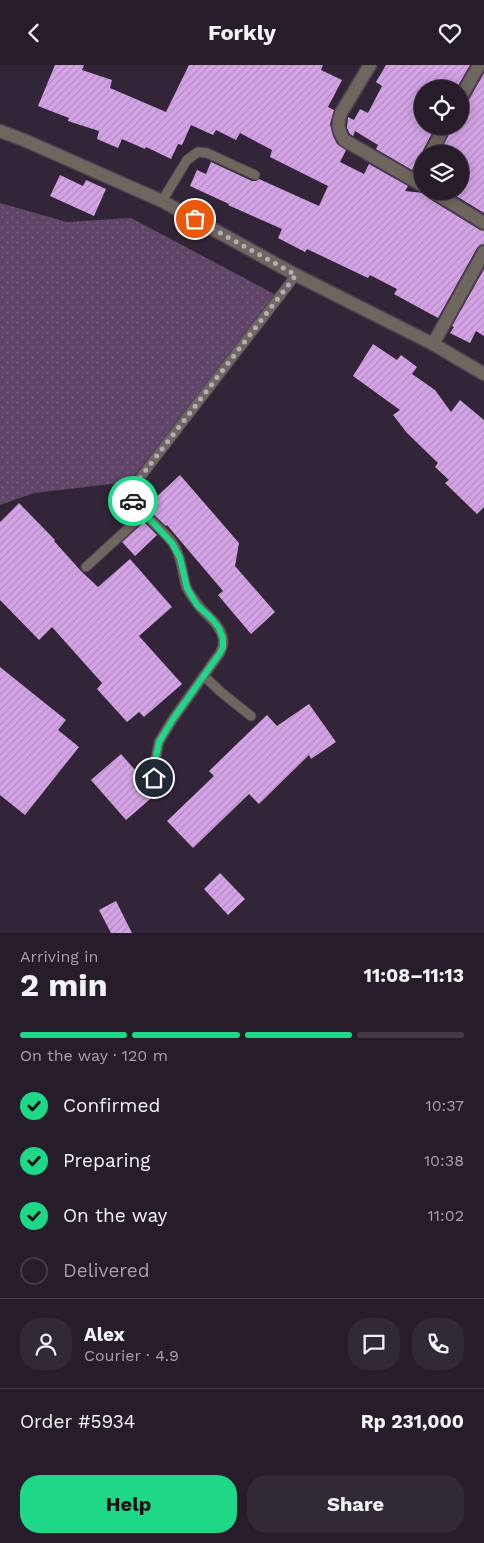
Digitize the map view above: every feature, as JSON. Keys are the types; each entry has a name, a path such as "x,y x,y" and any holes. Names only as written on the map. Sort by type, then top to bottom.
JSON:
{"street":[{"path":"370,65 341,113 338,122 339,131 344,141 414,180"},
{"path":"469,83 479,65"},
{"path":"0,131 162,201 296,275 433,344 484,374"},
{"path":"447,200 484,223"},
{"path":"433,344 484,252"}],"lane":[{"path":"162,201 187,160 198,152 207,153 255,175"},
{"path":"154,778 159,742 220,653 223,647 223,639 219,628 197,605 187,588 180,558 172,543 145,513 134,504 130,496 139,479 296,275"},
{"path":"86,567 145,513"},
{"path":"204,675 251,717"}],"shaded area":[{"path":"0,203 67,222 131,218 280,297 129,482 34,493 0,505"}],"building":[{"path":"55,65 84,65 82,70 112,80 110,88 166,112 189,65 323,65 321,70 342,80 328,107 334,110 330,124 333,136 337,144 346,150 340,162 364,174 369,164 408,186 405,191 414,192 414,200 431,200 484,231 484,244 477,248 438,318 394,294 397,289 370,275 368,278 307,249 305,252 278,238 282,229 190,186 197,170 206,174 211,162 252,181 259,179 319,206 328,186 270,157 272,150 240,133 236,140 216,130 213,135 191,125 182,145 178,144 171,159 146,147 145,149 122,139 118,148 97,139 99,131 68,121 69,118 38,106"},
{"path":"386,65 470,65 461,80 414,80 414,135 431,135 426,145 414,145 414,166 412,170 376,149 378,145 355,131 353,136 347,128 348,117 354,120 360,109 368,113 382,86 376,82"},
{"path":"484,73 484,213 463,200 469,200 469,145 444,145 448,135 469,135 469,99"},
{"path":"60,175 83,186 86,180 106,189 94,216 50,196"},
{"path":"484,269 484,336 476,331 470,343 450,333 454,327 452,326"},
{"path":"373,344 397,360 401,355 417,367 412,374 435,390 451,412 460,400 484,420 484,507 477,514 445,483 449,480 435,467 438,463 407,433 393,415 400,410 353,376"},
{"path":"180,475 239,543 235,566 275,612 251,634 218,595 223,591 167,525 152,513 154,510 149,504"},
{"path":"19,503 98,587 130,559 172,607 139,636 182,684 144,717 139,712 127,722 97,689 102,683 52,627 39,640 0,600 0,522"},
{"path":"144,522 157,535 135,556 122,542"},
{"path":"0,667 66,720 58,730 79,747 25,815 0,795"},
{"path":"309,704 336,742 311,759 309,755 259,804 249,794 193,848 167,821 214,776 209,771 267,715 277,726"},
{"path":"121,754 156,794 126,820 91,780"},
{"path":"220,873 245,899 228,915 204,889"},
{"path":"116,901 132,933 111,933 99,910"}],"way so far":[{"path":"133,501 130,496 139,479 296,275 195,219"}],"route":[{"path":"133,501 172,543 180,558 187,588 197,605 219,628 223,639 223,647 220,653 159,742 154,778"}]}
